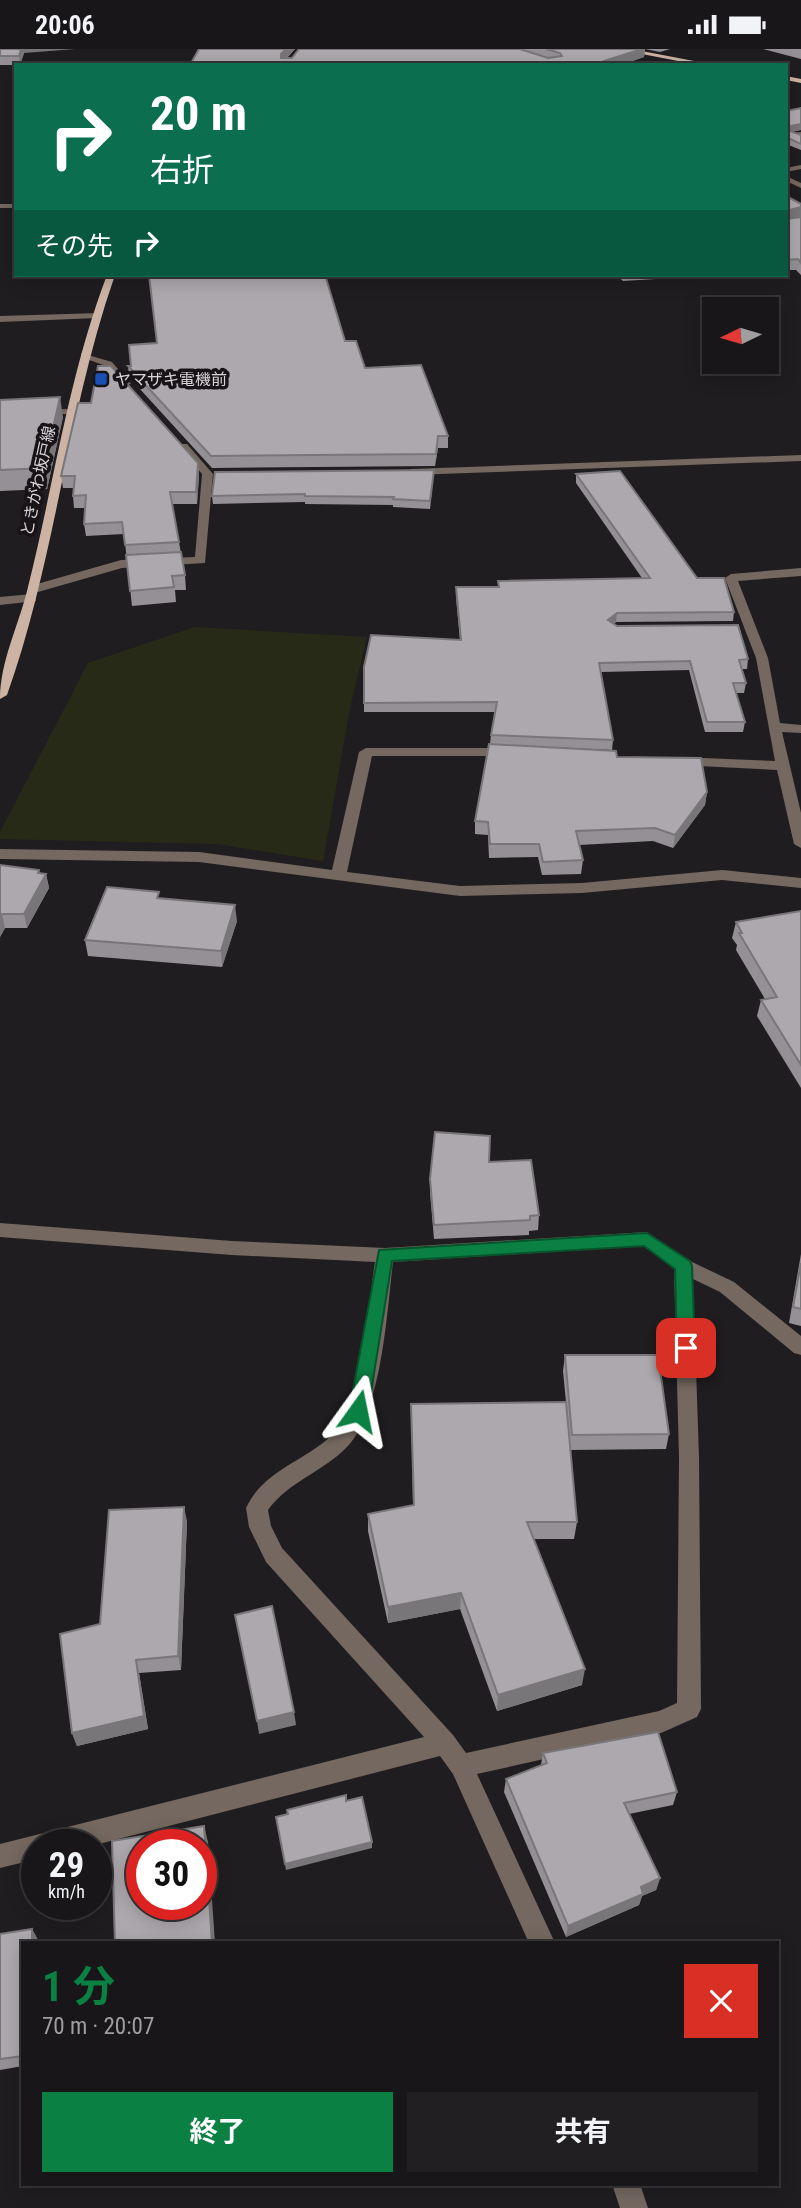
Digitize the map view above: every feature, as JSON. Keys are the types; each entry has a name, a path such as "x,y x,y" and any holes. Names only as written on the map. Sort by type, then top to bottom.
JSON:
{"main road":[{"path":"619,49 700,63"},
{"path":"789,79 801,81"},
{"name":"ときがわ坂戸線","path":"0,695 16,656 33,593 70,411 84,355 110,277"}],"street":[{"path":"789,79 801,76"},
{"path":"0,319 97,315"},
{"path":"84,355 109,365 136,394"},
{"path":"0,413 70,411"},
{"path":"0,601 121,564 201,560 208,474 172,434"},
{"path":"401,472 801,458"},
{"path":"208,474 222,474"},
{"path":"801,572 731,577 744,628 761,658 801,844"},
{"path":"0,657 16,656"},
{"path":"774,727 801,729"},
{"path":"338,877 366,753 521,753"},
{"path":"659,759 783,766"},
{"path":"0,854 199,857 460,891 582,888 722,876 801,883"},
{"path":"0,1230 232,1248 385,1255 647,1240 684,1266 727,1287 801,1347"},
{"path":"385,1255 363,1397 354,1424 341,1441 290,1472 267,1493 257,1508 260,1527 274,1555 444,1743 461,1766 541,1941"},
{"path":"461,1766 661,1722 689,1709 689,1457 684,1266"},
{"path":"108,1829 444,1743"},
{"path":"0,1856 21,1851"},
{"path":"627,2186 634,2208"}],"green space":[{"path":"195,627 367,637 350,708 323,861 217,844 0,839 0,832 88,663"}],"building":[{"path":"0,49 21,49 19,56 0,56"},
{"path":"199,49 286,49 281,58 292,58 299,49 520,49 548,58 562,56 546,49 642,49 604,61 606,63 191,63"},
{"path":"801,108 801,124 790,126 790,131 801,135 801,144 788,138 788,111"},
{"path":"788,197 801,204 801,207 788,210"},
{"path":"801,217 801,263 798,259 788,260 788,219"},
{"path":"149,277 326,277 345,341 356,341 365,368 421,365 448,436 438,436 436,454 211,456 128,366 131,366 129,345 157,343"},
{"path":"98,366 111,366 198,463 196,492 170,492 179,542 125,545 122,522 84,524 86,495 73,496 75,476 61,476 78,403 91,403"},
{"path":"60,397 44,468 0,470 0,400"},
{"path":"434,470 430,501 305,494 212,496 215,472"},
{"path":"620,471 697,578 724,578 734,612 617,613 608,620 617,626 738,625 748,659 739,660 746,683 733,683 745,722 707,722 690,661 599,663 613,740 491,735 497,702 364,703 364,667 371,635 461,640 456,587 499,587 498,581 650,578 576,474"},
{"path":"181,552 185,575 172,576 174,587 130,591 126,555"},
{"path":"489,744 616,751 617,757 701,758 707,792 675,835 655,828 576,831 583,860 543,862 539,844 490,844 488,822 475,821"},
{"path":"0,865 39,870 38,873 46,874 24,914 2,914 0,917"},
{"path":"107,887 159,892 157,898 235,905 221,951 85,940"},
{"path":"801,911 801,1065 761,1000 777,997 739,933 742,933 736,922"},
{"path":"435,1132 490,1136 489,1162 531,1160 539,1215 530,1216 530,1220 434,1225 430,1179"},
{"path":"801,1263 801,1309 793,1307"},
{"path":"565,1355 658,1355 669,1434 572,1435"},
{"path":"566,1402 577,1522 527,1522 585,1669 498,1695 461,1593 388,1607 368,1514 414,1505 411,1404"},
{"path":"184,1507 178,1656 136,1660 144,1716 72,1733 60,1634 100,1624 109,1510"},
{"path":"272,1606 294,1712 257,1721 235,1615"},
{"path":"658,1732 677,1792 624,1803 660,1878 641,1887 643,1894 568,1926 506,1779 547,1763 543,1753"},
{"path":"346,1795 346,1801 362,1797 372,1842 285,1864 276,1817 288,1814 287,1810"},
{"path":"126,1839 126,1920 210,1920 212,1941 115,1941 112,1841"},
{"path":"32,1929 32,1941 21,1941 21,2056 0,2059 0,1934"}],"place":[{"name":"ヤマザキ電機前","path":"101,379"}],"route":[{"path":"358,1411 363,1397 385,1255 647,1240 684,1266 686,1348"}]}
